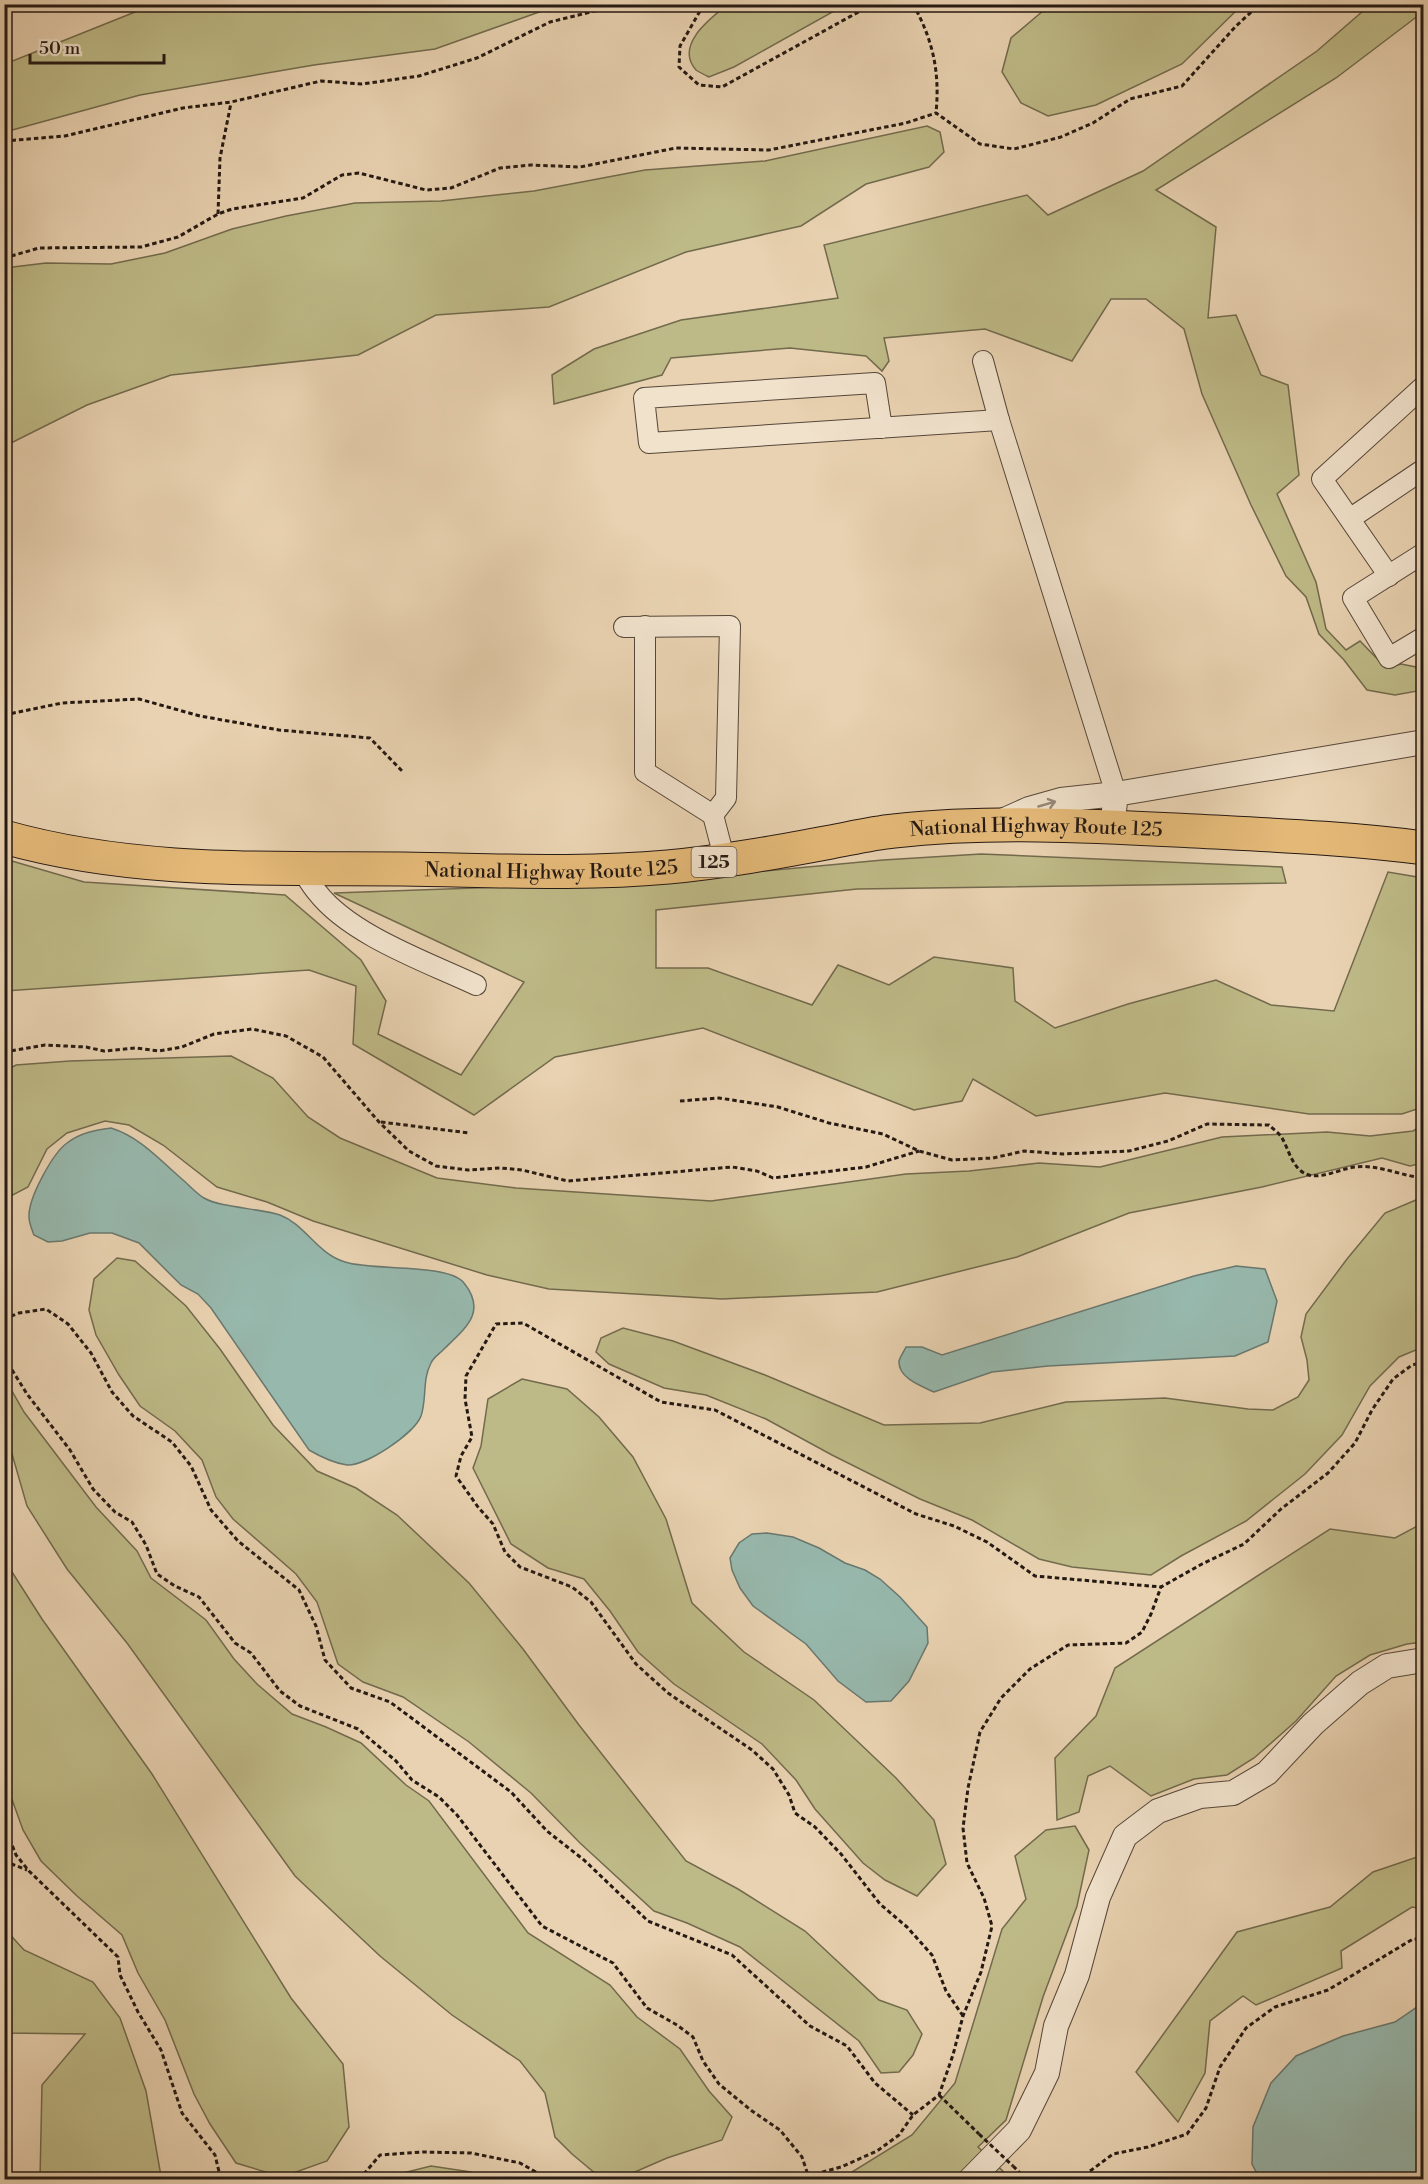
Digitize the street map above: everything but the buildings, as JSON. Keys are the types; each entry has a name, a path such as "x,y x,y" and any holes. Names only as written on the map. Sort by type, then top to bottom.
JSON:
{"highway":[{"name":"National Highway Route 125","path":"4,837 35,846 97,858 140,863 194,868 301,869 614,870 665,867 725,861 894,831 993,826 1112,827 1366,840 1424,848"}],"street":[{"path":"983,361 999,420 1116,794 1112,827"},
{"path":"882,428 875,383 644,398 649,443 882,428 999,420"},
{"path":"1389,576 1323,479 1424,386"},
{"path":"1351,518 1424,469"},
{"path":"1424,553 1353,598 1389,658 1424,637"},
{"path":"645,626 645,772 713,815 725,861"},
{"path":"624,627 730,626 726,798 713,815"},
{"path":"993,826 1029,809 1061,800 1116,794 1424,742"},
{"path":"301,869 318,893 345,918 386,944 476,985"},
{"path":"970,2180 1019,2130 1047,2073 1056,2026 1077,1975 1098,1897 1125,1836 1158,1811 1200,1796 1233,1793 1268,1773 1313,1724 1360,1683 1387,1666 1424,1660"}],"path":[{"path":"4,141 64,136 183,108 231,102 321,81 362,84 419,76 477,57 550,22 599,10 608,4"},
{"path":"702,4 680,46 679,67 699,85 722,87 873,4"},
{"path":"913,4 926,28 934,54 939,88 936,113"},
{"path":"936,113 980,144 1014,149 1061,136 1093,123 1130,99 1182,86 1236,26 1260,4"},
{"path":"218,214 220,159 231,102"},
{"path":"4,258 39,248 141,247 178,237 218,214 232,209 303,198 342,175 359,172 426,190 451,188 500,168 531,165 580,167 676,148 769,150 906,123 936,113"},
{"path":"4,715 62,704 139,699 200,716 256,726 370,738 404,773"},
{"path":"4,1052 45,1045 86,1047 104,1051 136,1048 159,1051 182,1047 214,1034 252,1029 286,1036 323,1057 379,1122 409,1151 436,1166 468,1170 501,1168 522,1170 568,1181 674,1170 732,1167 757,1171 773,1178 866,1167 919,1151"},
{"path":"680,1101 718,1098 778,1107 829,1123 883,1134 919,1151 952,1160 993,1158 1024,1151 1063,1154 1129,1151 1168,1141 1207,1124 1269,1125 1281,1137 1301,1172 1318,1176 1355,1167 1373,1167 1424,1178"},
{"path":"379,1122 470,1132"},
{"path":"4,1319 19,1313 46,1309 68,1324 91,1353 112,1392 132,1416 172,1442 191,1466 211,1510 238,1541 299,1590 316,1626 325,1660 351,1688 390,1702 502,1785 547,1830 584,1860 648,1922 732,1955 810,2026 847,2046 875,2083 913,2115"},
{"path":"963,2016 946,1991 932,1955 907,1927 880,1904 815,1827 795,1813 789,1795 773,1769 752,1750 668,1693 636,1664 591,1602 572,1587 520,1567 505,1552 493,1524 477,1507 456,1476 461,1456 472,1437 465,1399 466,1377 496,1324 523,1323 661,1402 715,1410 916,1514 954,1526 979,1538 1035,1576 1161,1587 1244,1544 1281,1509 1328,1473 1355,1443 1372,1410 1393,1379 1412,1365 1424,1362"},
{"path":"4,1357 27,1394 70,1450 93,1489 114,1512 132,1522 146,1545 157,1574 175,1586 199,1597 235,1643 251,1653 280,1691 300,1706 358,1729 396,1761 412,1780 439,1797 457,1815 543,1926 613,1963 647,2008 693,2037 703,2061 719,2084 780,2130 802,2157 808,2175"},
{"path":"794,2180 841,2167 877,2151 899,2135 913,2115 939,2096 963,2016 981,1972 992,1926 984,1898 967,1863 963,1828 968,1788 980,1732 1001,1698 1030,1669 1068,1645 1126,1643 1142,1632 1161,1587"},
{"path":"4,1826 16,1855 28,1871 118,1957 120,1975 161,2050 182,2114 215,2155 221,2180"},
{"path":"4,1861 28,1871"},
{"path":"1078,2180 1113,2154 1148,2147 1187,2134 1206,2108 1221,2067 1246,2028 1275,2007 1328,1990 1413,1939 1424,1939"},
{"path":"939,2096 1028,2180"},
{"path":"358,2180 380,2155 423,2152 471,2153 520,2163 550,2180"}],"shaded area":[{"path":"149,4 559,5 435,49 314,65 140,95 5,132 5,64 140,10"},
{"path":"727,5 845,5 734,67 709,77 696,70 690,61 689,51 697,33"},
{"path":"1050,5 1242,5 1182,64 1096,105 1048,116 1021,103 1002,72 1011,38"},
{"path":"1370,5 1423,5 1423,12 1336,78 1156,190 1216,227 1208,318 1236,315 1261,375 1288,385 1299,475 1277,494 1316,582 1326,629 1346,650 1360,641 1386,668 1401,664 1416,667 1423,690 1395,695 1367,690 1344,660 1319,634 1306,597 1286,576 1251,505 1202,394 1184,329 1146,299 1111,299 1072,361 985,329 884,338 889,361 882,371 866,356 790,348 671,358 662,375 554,404 552,375 594,349 681,320 838,298 824,245 1027,195 1048,215 1143,171 1317,51"},
{"path":"927,126 940,132 944,152 929,167 866,184 801,226 686,252 549,307 436,315 358,355 171,375 87,405 5,446 5,268 46,263 111,264 165,253 232,229 355,203 441,201 534,191 645,170 765,161"},
{"path":"981,854 1282,867 1286,883 857,889 656,910 656,968 708,968 812,1005 838,965 889,985 934,957 1013,968 1015,1001 1055,1028 1128,1004 1216,980 1271,1005 1334,1011 1388,872 1423,878 1423,1107 1402,1114 1309,1114 1165,1093 1036,1116 973,1079 962,1101 914,1110 703,1028 555,1057 474,1115 353,1044 356,986 309,970 5,991 5,859 84,882 285,895 361,960 386,1001 378,1034 461,1075 524,982 334,893 646,882 883,860"},
{"path":"231,1056 273,1078 308,1117 340,1138 437,1178 516,1188 711,1201 906,1174 969,1171 1039,1163 1100,1167 1222,1137 1327,1132 1370,1136 1413,1131 1423,1125 1423,1163 1410,1166 1382,1158 1262,1187 1129,1213 1017,1257 877,1292 722,1299 549,1289 487,1275 313,1221 267,1202 217,1187 163,1145 129,1125 105,1121 67,1133 47,1149 28,1187 9,1197 5,1195 5,1071 16,1065 70,1061"},
{"path":"1423,1197 1423,1347 1399,1357 1370,1386 1342,1435 1305,1474 1246,1521 1151,1575 1072,1567 1039,1559 972,1520 920,1499 766,1419 706,1395 664,1388 609,1364 596,1352 601,1338 623,1328 673,1341 765,1375 884,1425 980,1423 1066,1402 1165,1398 1273,1410 1298,1397 1309,1380 1301,1337 1306,1314 1385,1213"},
{"path":"117,1258 135,1261 186,1306 220,1349 273,1425 317,1471 356,1488 397,1515 469,1583 523,1649 579,1725 686,1861 738,1889 805,1931 879,2000 907,2010 922,2034 913,2055 899,2072 881,2073 859,2041 740,1947 654,1911 580,1843 531,1793 469,1742 403,1697 363,1682 338,1664 317,1602 296,1574 233,1519 216,1497 202,1460 175,1431 140,1406 96,1335 89,1310 94,1279"},
{"path":"4,1377 24,1412 96,1507 137,1551 151,1578 206,1620 234,1659 257,1684 292,1714 361,1743 406,1785 429,1801 528,1933 610,1985 637,2017 680,2049 709,2091 732,2117 722,2140 667,2158 628,2175 596,2174 555,2137 545,2093 520,2061 452,2015 380,1956 295,1876 127,1643 67,1569 27,1506 10,1447 5,1440"},
{"path":"522,1379 567,1389 599,1417 633,1457 666,1519 692,1603 744,1652 814,1700 896,1778 934,1820 946,1864 917,1896 885,1880 863,1863 815,1809 796,1780 762,1744 674,1684 638,1652 610,1611 584,1579 548,1568 511,1544 473,1468 481,1446 488,1399"},
{"path":"1423,1523 1423,1642 1407,1644 1370,1655 1336,1676 1296,1721 1254,1758 1227,1775 1194,1779 1151,1796 1110,1766 1088,1776 1079,1812 1057,1820 1055,1758 1096,1716 1115,1668 1330,1529 1395,1538"},
{"path":"5,1561 42,1619 152,1774 291,1998 343,2064 349,2127 327,2161 282,2177 236,2163 210,2124 194,2094 165,2020 138,1973 122,1935 41,1861 23,1830 5,1780"},
{"path":"1075,1826 1089,1850 1077,1906 1043,1997 1006,2120 978,2147 1011,2179 839,2180 912,2135 955,2083 1002,1929 1026,1899 1015,1856 1046,1830"},
{"path":"1423,1855 1423,1909 1412,1907 1341,1951 1342,1968 1256,2005 1243,1996 1210,2021 1205,2073 1178,2122 1136,2072 1237,1932 1330,1907 1373,1872"},
{"path":"4,1928 24,1950 93,1982 120,2018 146,2091 161,2176 158,2179 40,2179 42,2085 85,2034 5,2033"},
{"path":"431,2166 471,2172 489,2179 387,2179"}],"water":[{"path":"111,1128 140,1143 204,1198 220,1204 280,1215 297,1225 335,1258 357,1265 443,1273 456,1277 464,1283 474,1303 470,1320 459,1335 432,1361 426,1376 421,1416 400,1440 377,1455 347,1465 309,1450 211,1308 198,1294 181,1285 139,1243 112,1233 90,1233 62,1241 48,1242 34,1235 29,1222 32,1199 55,1157 67,1143 77,1137"},
{"path":"1236,1266 1265,1269 1277,1301 1268,1342 1235,1356 1048,1366 992,1372 934,1392 911,1381 900,1367 899,1361 906,1347 922,1347 942,1355 1194,1276"},
{"path":"767,1533 793,1537 845,1563 865,1570 880,1579 900,1597 927,1627 928,1643 909,1681 891,1701 866,1702 838,1681 806,1644 753,1606 740,1588 732,1570 730,1558 739,1543 752,1534"},
{"path":"1423,2003 1423,2179 1260,2179 1252,2164 1253,2127 1271,2083 1296,2056 1343,2036 1395,2022"}]}
